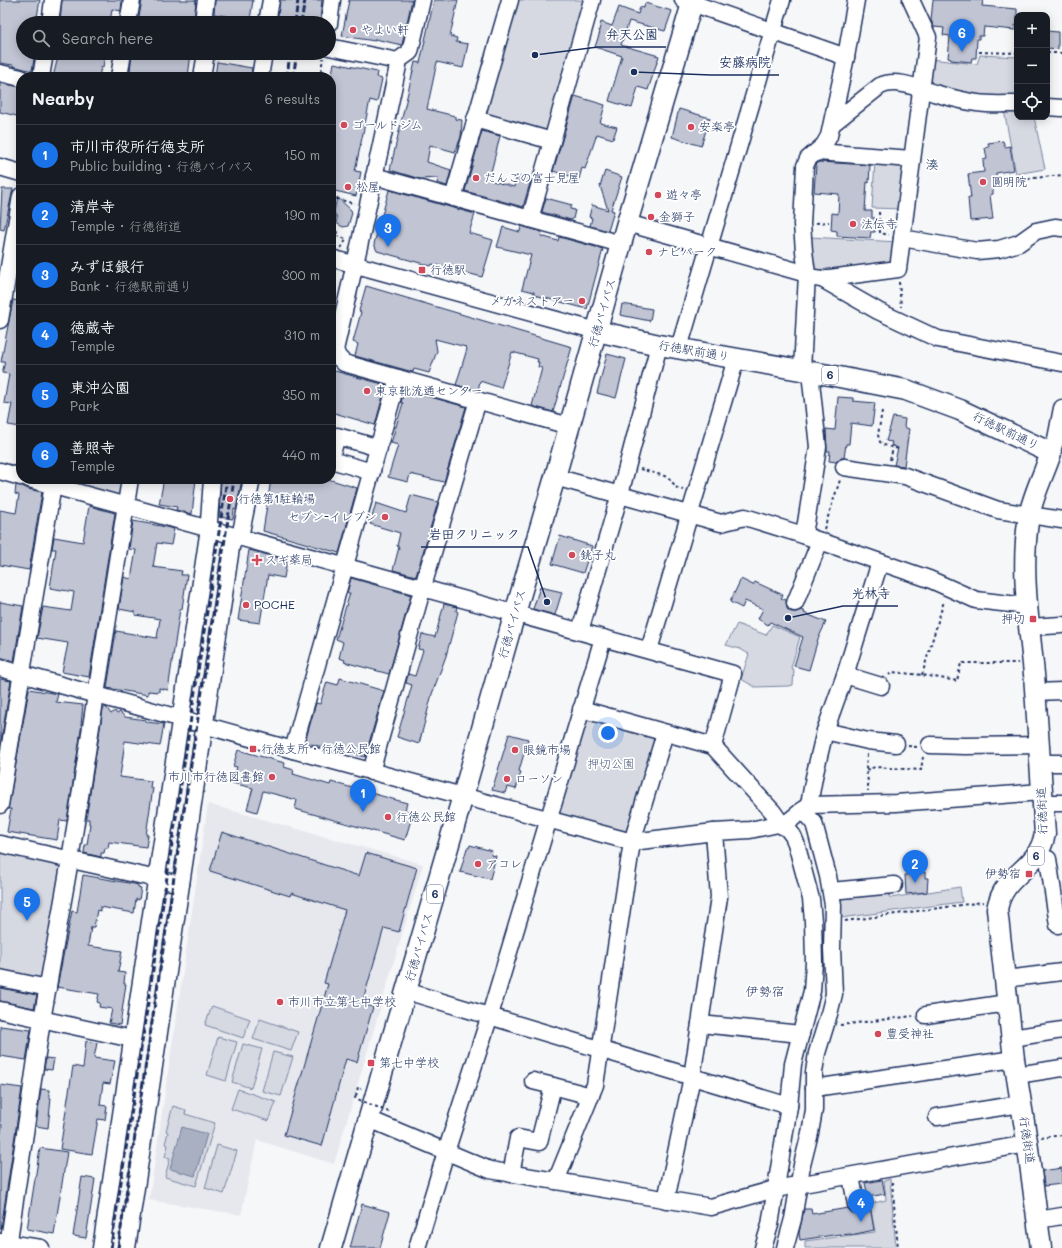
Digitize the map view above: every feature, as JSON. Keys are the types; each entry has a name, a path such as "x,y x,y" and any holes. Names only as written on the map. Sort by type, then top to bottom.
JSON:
{"main road":[{"name":"行徳バイパス","path":"331,1248 597,332 689,1"},
{"name":"行徳駅前通り","path":"597,332 659,345 906,390 960,410 1051,453"},
{"name":"行徳街道","path":"1041,1248 1007,1003 997,919 999,900 1006,886 1026,868 1050,857 1043,844 1049,800 1039,754 1025,572 1026,540 1030,515 1051,453"}],"street":[{"path":"51,16 53,0"},
{"path":"129,16 132,0"},
{"path":"204,16 206,0"},
{"path":"268,16 270,0"},
{"path":"330,16 332,0"},
{"path":"396,62 410,52 422,0"},
{"path":"453,198 510,0"},
{"path":"530,219 592,0"},
{"path":"680,348 782,0"},
{"path":"803,535 818,447 806,371 812,277 804,251 802,224 805,166 808,159 817,152 826,140 832,124 856,0"},
{"path":"812,277 898,269 928,37 911,0"},
{"path":"689,1 846,57"},
{"path":"336,52 387,58 396,62 398,66 354,265 336,338"},
{"path":"42,72 44,60"},
{"path":"120,72 122,60"},
{"path":"203,72 205,60"},
{"path":"261,72 263,60"},
{"path":"0,72 16,77"},
{"path":"832,124 885,84 892,83 922,88 934,93 978,104 1014,104"},
{"path":"1050,106 1062,108"},
{"path":"475,119 552,141"},
{"path":"817,152 912,159"},
{"path":"0,167 16,172"},
{"path":"374,176 621,244"},
{"path":"627,223 812,277 938,339 1062,363"},
{"path":"902,238 977,251 999,249 1019,243 1036,231 1055,227 1062,228"},
{"path":"0,320 16,228"},
{"name":"行徳駅前通り","path":"336,260 597,332"},
{"path":"580,631 620,494 659,345"},
{"path":"336,355 344,364 569,426"},
{"path":"649,650 736,359"},
{"path":"293,750 398,378"},
{"path":"371,772 422,588 478,400"},
{"name":"行徳街道","path":"1051,453 1056,438 1062,408"},
{"path":"336,440 337,436 379,448"},
{"path":"336,461 372,472"},
{"path":"844,467 905,476 998,510 1062,520"},
{"path":"0,471 16,476"},
{"path":"555,477 721,523 745,517 803,535 929,579 976,600 1027,606"},
{"path":"0,805 53,484"},
{"path":"59,484 126,506 734,674 713,746"},
{"path":"41,1248 6,1244 10,1233 42,1020 70,860 129,484"},
{"path":"101,1248 208,528 212,484"},
{"path":"127,1248 232,541 242,532 251,484"},
{"path":"795,603 820,541"},
{"path":"785,1248 793,1219 814,1110 814,1072 817,1053 834,994 832,923 833,905 831,891 814,824 806,808 825,731 845,676 880,562"},
{"path":"1029,627 1062,625"},
{"path":"417,1248 490,1016 603,638"},
{"path":"0,668 371,772 632,842 714,832 750,830 774,824 783,826"},
{"path":"845,676 881,686"},
{"path":"1035,692 1062,691"},
{"path":"581,709 713,746 773,812 783,826 791,832 796,844 811,899 814,962 812,991 793,1064 790,1100 776,1189 770,1225 763,1248"},
{"path":"825,731 896,744"},
{"path":"556,1181 595,1085 632,842 664,733"},
{"path":"927,746 965,746 1039,754 1062,763"},
{"path":"783,826 806,808 868,804 1049,800"},
{"path":"666,1200 692,1077 719,897 714,832"},
{"path":"0,844 181,884"},
{"path":"1050,857 1058,924"},
{"path":"831,891 894,885"},
{"path":"1005,979 1062,972"},
{"path":"0,978 48,988"},
{"path":"406,991 692,1077 790,1100 814,1092 1016,1067 1062,1068"},
{"path":"926,1015 1007,1003"},
{"path":"0,1010 132,1039"},
{"path":"700,1024 801,1034"},
{"path":"1012,1038 1062,1030"},
{"path":"533,1082 591,1096"},
{"path":"511,1174 518,1138 539,1142 552,1086"},
{"path":"937,1117 1021,1104"},
{"path":"369,1119 490,1170 711,1207 776,1189 890,1169 1027,1142"},
{"path":"851,1176 856,1204"},
{"path":"1038,1220 1062,1216"}],"path":[{"path":"979,52 1014,53"},
{"path":"1050,53 1062,53"},
{"path":"321,72 324,60"},
{"path":"998,182 1062,175"},
{"path":"336,198 367,207"},
{"path":"879,212 880,233 902,238"},
{"path":"336,231 339,237"},
{"path":"336,236 351,240"},
{"path":"898,269 902,321"},
{"path":"882,411 878,438 884,445 899,449"},
{"path":"627,466 668,477 677,488 695,495"},
{"path":"820,541 844,467"},
{"path":"922,675 940,610 948,588"},
{"path":"881,686 892,672 957,681 961,663 1033,663"},
{"path":"868,740 866,770 868,780 868,804"},
{"path":"866,770 875,767 922,770 927,746 896,744"},
{"path":"832,923 999,900"},
{"path":"825,1026 926,1015"},
{"path":"357,1097 355,1098 389,1112"},
{"path":"1027,1142 1062,1135"},
{"path":"890,1169 898,1248"}],"shaded area":[{"name":"市川市立第七中学校","path":"208,804 423,864 334,1164 257,1140 241,1215 149,1200"}],"green space":[{"path":"516,0 587,0 549,131 544,134 485,117 482,111"},
{"path":"980,55 1014,57 1014,99 979,98 928,87 929,59 977,64"},
{"path":"1014,108 1014,120 1035,120 1045,169 1016,174 1004,110"},
{"path":"875,161 908,164 902,209 872,208"},
{"path":"810,237 898,242 893,264 814,272"},
{"path":"73,484 124,484 122,494 118,497"},
{"path":"737,624 766,635 772,625 800,637 791,668 794,670 793,685 755,687 741,679 749,654 740,649 726,645"},
{"name":"押切公園","path":"589,716 655,734 658,740 630,830 626,833 560,816 557,811 584,720"},
{"path":"0,852 62,866 44,980 0,974"},
{"path":"960,887 962,902 840,918 839,899 877,895 888,888 890,898"},
{"path":"212,1006 250,1019 243,1038 205,1025"},
{"path":"260,1019 298,1032 291,1051 253,1039"},
{"path":"218,1037 237,1042 226,1081 207,1075"},
{"path":"243,1044 262,1049 251,1088 232,1082"},
{"path":"273,1052 293,1057 281,1096 262,1091"},
{"path":"238,1089 276,1102 269,1121 231,1109"},
{"path":"173,1106 186,1110 185,1114 215,1123 196,1186 165,1177 170,1158 165,1157 168,1145 165,1144 168,1132 166,1131"},
{"path":"217,1145 237,1151 224,1194 205,1188"},
{"path":"890,1179 896,1248 805,1248 805,1241 875,1232 870,1204 886,1200 884,1181"}],"water":[{"path":"182,1127 207,1134 195,1176 170,1169"}],"building":[{"path":"0,0 40,0 37,16 16,16 16,60 34,60 32,71 13,65 0,63"},
{"path":"62,0 122,0 121,11 112,9 111,16 61,16"},
{"path":"142,0 196,0 195,16 139,16"},
{"path":"215,0 253,0 251,16 226,16 214,14"},
{"path":"280,0 322,0 321,16 278,16"},
{"path":"349,0 412,0 402,45 375,39 375,41 342,36"},
{"path":"434,0 458,0 450,36 457,38 456,42 468,44 463,68 437,62 427,109 455,116 455,119 462,120 461,137 455,152 430,145 427,162 451,170 447,186 437,183 438,178 420,179 390,170 415,62 420,63"},
{"path":"933,0 983,0 982,6 1017,9 1017,12 1014,12 1014,30 984,27 983,36 979,36 979,39 977,39 976,58 972,58 971,62 951,60 948,58 950,36 943,35 944,28 934,27 931,20"},
{"path":"645,3 672,11 665,31 629,21 621,45 659,56 648,90 638,87 632,108 609,101 622,56 595,47 600,32 601,22 612,26 619,7 638,14 640,7 644,8"},
{"path":"1050,31 1058,32 1058,49 1050,48"},
{"path":"57,60 104,60 103,68 101,67 100,72 54,72"},
{"path":"131,60 190,60 189,72 130,71"},
{"path":"217,62 252,68 252,72 216,72"},
{"path":"334,63 377,72 376,77 382,79 377,102 370,100 355,171 361,172 356,196 336,191 336,72 332,72"},
{"path":"0,83 16,86 16,116 0,112"},
{"path":"575,96 605,105 600,123 617,127 613,139 597,134 585,169 582,168 579,179 553,171"},
{"name":"安楽亭","path":"679,109 710,118 701,146 672,137"},
{"path":"482,131 500,136 489,180 514,187 517,176 531,180 523,207 465,191"},
{"path":"1003,141 1005,147 1010,146 1014,170 996,173 997,187 993,187 993,194 990,195 993,219 970,221 968,198 971,198 968,174 984,172 983,160 987,159 985,148 989,147 988,143"},
{"path":"819,162 870,165 865,211 872,211 872,218 876,218 875,232 871,232 870,238 837,236 837,231 831,230 832,213 838,214 839,194 814,192 816,165"},
{"path":"605,171 622,177 611,210 614,211 608,231 590,226 592,218 589,217 592,205 608,210 600,186"},
{"path":"2,189 13,189 4,230 0,229"},
{"path":"389,190 475,214 469,233 493,240 482,277 432,264 431,266 377,251 374,244"},
{"path":"337,197 351,210 352,213 348,226 343,227 336,223"},
{"path":"546,198 572,205 570,209 575,210 573,219 571,220 542,212"},
{"path":"521,226 542,232 541,236 558,241 559,237 603,249 587,309 534,295 534,292 522,289 531,255 497,247 503,227 520,232"},
{"path":"366,286 572,347 553,412 532,406 542,368 538,367 538,359 512,352 501,388 480,381 478,391 456,385 467,349 465,348 466,347 435,339 437,351 429,373 414,369 413,372 355,356 358,344 353,342"},
{"path":"13,300 16,300 16,426 8,425 12,404 4,403 9,374 2,373 5,362 1,362"},
{"path":"622,304 652,309 650,321 620,315"},
{"path":"607,354 626,359 616,398 597,393"},
{"path":"336,371 386,385 375,425 336,413"},
{"path":"406,390 466,407 444,482 410,474 408,482 388,477 398,445 391,443 403,403 401,402"},
{"path":"838,397 853,398 853,401 875,403 872,426 851,423 849,444 846,444 844,458 840,458 836,462 829,461 830,451 827,451 826,429 835,430"},
{"path":"893,417 905,419 904,427 909,429 904,466 894,465 898,448 891,445 892,442 886,441"},
{"path":"336,481 357,488 339,553 263,531 270,484 336,484"},
{"path":"163,484 195,484 192,514 176,510 177,507 159,504"},
{"path":"221,484 241,484 236,510 234,509 233,519 219,517"},
{"path":"16,485 42,492 29,570 0,565 0,510 16,513 19,495 15,494"},
{"path":"411,495 438,502 416,576 393,570 399,547 397,546 400,533 370,524 376,503 406,513"},
{"path":"89,506 115,513 89,677 62,672 68,643 37,638 43,607 71,611 74,592 50,588 56,549 52,549 54,537 83,542"},
{"path":"133,521 174,529 171,545 157,543 153,567 182,571 181,575 187,575 182,609 180,609 168,690 159,688 159,692 148,691 148,695 107,688 116,631 157,638 160,619 135,615 135,612 119,609 124,577 131,579 136,550 129,549"},
{"name":"銚子丸","path":"560,536 592,546 583,573 552,564"},
{"path":"249,550 287,560 284,578 268,575 260,623 238,620"},
{"path":"351,578 411,595 389,674 344,662 345,660 339,658 343,642 336,639 350,593 347,593"},
{"path":"741,579 753,585 755,582 783,595 781,598 786,600 787,609 791,612 801,610 805,612 804,613 826,622 818,639 809,670 794,666 803,637 770,622 768,625 758,619 763,609 745,601 742,608 730,602"},
{"path":"540,587 562,592 555,615 533,609"},
{"path":"0,602 23,606 14,661 0,657"},
{"path":"444,604 457,607 456,611 458,612 446,656 432,694 419,744 397,737 412,685 406,683 408,674 415,676 423,650 418,649 422,634 435,637"},
{"path":"340,678 384,691 365,757 305,742 316,703 320,704 327,682 338,685"},
{"path":"0,679 11,681 0,747"},
{"path":"29,689 58,694 56,702 83,705 81,725 82,724 67,821 60,820 57,840 7,832 11,809 8,809"},
{"path":"106,707 111,714 115,711 117,714 120,712 125,717 146,720 146,722 164,724 160,746 125,741 120,777 151,781 150,788 153,788 146,835 148,835 146,847 109,842 108,848 105,848 104,853 101,853 101,857 84,853 85,845 87,845 90,824 89,819 86,819 103,709"},
{"path":"509,734 528,739 519,771 521,772 516,789 507,787 505,793 492,790"},
{"path":"238,750 285,763 284,767 294,770 293,774 330,785 331,782 407,803 405,810 413,813 405,840 295,809 297,800 263,791 257,812 247,809 253,788 232,783 237,767 233,766"},
{"path":"222,832 359,876 366,853 417,868 399,932 384,928 362,1004 373,1007 357,1062 346,1059 322,1146 284,1135 328,984 324,983 345,910 291,893 290,896 210,871"},
{"name":"アコレ","path":"470,845 492,851 491,855 496,856 490,879 460,872 467,848 469,848"},
{"path":"925,872 925,878 928,878 927,892 906,894 905,875"},
{"path":"83,875 134,884 141,888 139,900 136,899 134,913 100,907 100,911 97,910 94,927 91,927 88,946 122,951 118,972 125,973 124,984 126,984 120,1025 109,1023 112,1009 99,1007 100,1003 97,1002 99,994 57,987 72,911 77,912"},
{"path":"0,988 37,995 34,1008 0,1001"},
{"path":"0,1026 31,1030 26,1060 0,1056"},
{"path":"86,1041 97,1043 94,1058 115,1061 110,1084 103,1083 100,1105 107,1106 105,1120 98,1119 92,1154 60,1149 73,1066 83,1068"},
{"path":"46,1058 54,1059 52,1070 44,1069"},
{"path":"0,1085 22,1088 1,1229 0,1139 2,1125 0,1124"},
{"path":"41,1089 49,1090 49,1098 51,1098 48,1128 36,1126"},
{"path":"40,1148 67,1152 54,1234 27,1229"},
{"path":"1062,1168 1062,1184 1044,1186 1042,1171"},
{"path":"82,1177 95,1179 86,1238 73,1236"},
{"path":"882,1180 885,1194 868,1197 865,1183"},
{"path":"868,1195 874,1230 851,1235 840,1234 800,1240 799,1233 804,1209 811,1209 812,1214 848,1208 852,1213 858,1213 865,1208 864,1196"},
{"path":"362,1204 390,1212 380,1248 350,1248"}],"railway":[{"path":"296,16 298,0"},
{"path":"302,16 305,0"},
{"path":"288,72 289,60"},
{"path":"294,72 296,60"},
{"path":"111,1248 226,484"},
{"path":"118,1248 233,484"}],"place":[{"name":"やよい軒","path":"353,30"},
{"name":"善照寺","path":"962,52"},
{"name":"弁天公園","path":"535,55"},
{"name":"安藤病院","path":"634,72"},
{"name":"ゴールドジム","path":"344,125"},
{"name":"安楽亭","path":"691,127"},
{"name":"だんごの富士見屋","path":"476,178"},
{"name":"圓明院","path":"983,182"},
{"name":"松屋","path":"348,187"},
{"name":"遊々亭","path":"658,195"},
{"name":"金獅子","path":"651,217"},
{"name":"法伝寺","path":"853,224"},
{"name":"みずほ銀行","path":"388,247"},
{"name":"ナビパーク","path":"649,252"},
{"name":"行徳駅","path":"422,270"},
{"name":"メガネストアー","path":"582,301"},
{"name":"東京靴流通センター","path":"367,391"},
{"name":"行徳第1駐輪場","path":"230,499"},
{"name":"セブン-イレブン","path":"385,517"},
{"name":"銚子丸","path":"572,555"},
{"name":"スギ薬局","path":"257,560"},
{"name":"岩田クリニック","path":"547,602"},
{"name":"POCHE","path":"246,605"},
{"name":"光林寺","path":"788,618"},
{"name":"押切","path":"1033,619"},
{"name":"行徳支所・行徳公民館","path":"253,749"},
{"name":"眼鏡市場","path":"515,750"},
{"name":"市川市行徳図書館","path":"272,777"},
{"name":"ローソン","path":"507,779"},
{"name":"市川市役所行徳支所","path":"363,812"},
{"name":"行徳公民館","path":"388,817"},
{"name":"アコレ","path":"478,864"},
{"name":"伊勢宿","path":"1029,874"},
{"name":"清岸寺","path":"915,883"},
{"name":"東沖公園","path":"27,921"},
{"name":"市川市立第七中学校","path":"280,1002"},
{"name":"豊受神社","path":"878,1034"},
{"name":"第七中学校","path":"371,1063"},
{"name":"徳蔵寺","path":"861,1222"}],"district":[{"name":"湊","path":"932,164"},
{"name":"伊勢宿","path":"765,991"}]}
